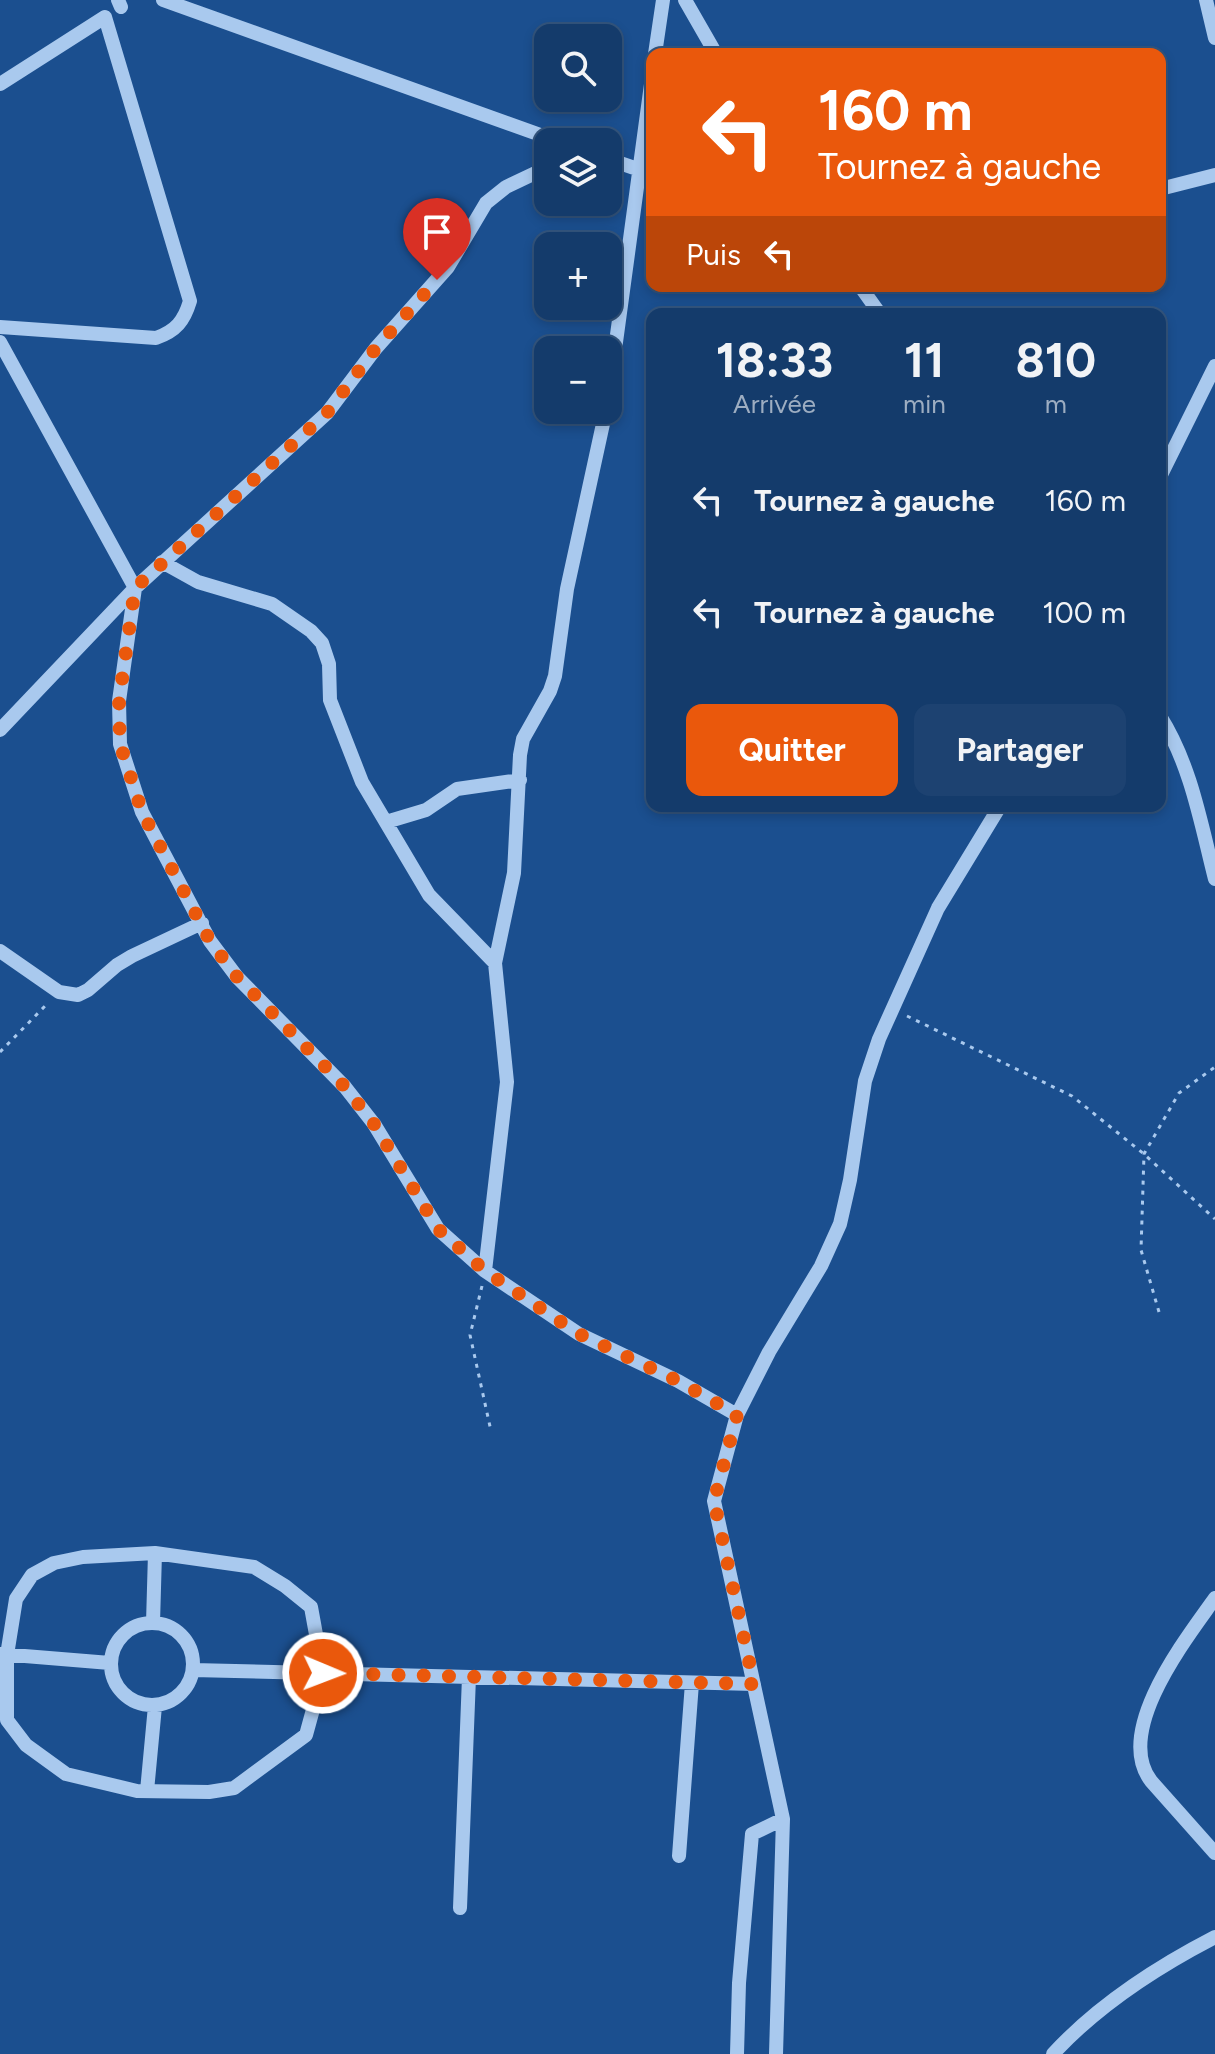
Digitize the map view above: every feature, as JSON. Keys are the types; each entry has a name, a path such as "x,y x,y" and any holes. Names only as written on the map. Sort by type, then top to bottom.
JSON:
{"street":[{"path":"163,0 534,133"},
{"path":"656,48 663,0"},
{"path":"685,0 713,48"},
{"path":"1206,0 1215,38"},
{"path":"0,84 105,17 190,301 185,318 171,332 156,338 0,327"},
{"path":"619,336 645,172 622,164"},
{"path":"0,730 135,588 327,413 376,348 448,267 486,203 506,187 534,174"},
{"path":"1166,187 1215,175"},
{"path":"0,342 135,588 119,701 120,744 142,812 210,941 237,977 345,1087 374,1124 438,1229 485,1271 579,1334 678,1381 737,1415"},
{"path":"1166,465 1215,366"},
{"path":"485,1271 507,1082 495,963 514,873 520,755 523,739 555,676 567,589 603,424"},
{"path":"162,562 198,582 272,604 311,631 322,643 329,664 330,700 362,782 429,895 495,963"},
{"path":"1166,726 1193,792 1215,879"},
{"path":"386,822 426,810 457,789 520,780"},
{"path":"776,2054 783,1819 714,1501 737,1415 769,1352 821,1266 840,1224 865,1081 893,1009 938,908 996,812"},
{"path":"0,951 59,992 73,995 84,993 132,956 202,923"},
{"path":"153,1623 155,1553"},
{"path":"155,1553 254,1567 285,1586 311,1607 323,1673 306,1735 234,1788 209,1792 147,1791 66,1774 26,1745 7,1720 3,1654 16,1599 32,1575 54,1563 83,1557 155,1553"},
{"path":"1215,1598 1151,1700 1144,1715 1141,1756 1143,1769 1151,1781 1215,1853"},
{"path":"153,1623 166,1625 178,1632 187,1643 193,1670 189,1684 180,1695 155,1706 141,1705 118,1689 110,1663 118,1639 140,1624 153,1623"},
{"path":"3,1654 110,1663"},
{"path":"193,1670 754,1684"},
{"path":"460,1908 469,1677"},
{"path":"679,1856 692,1683"},
{"path":"147,1791 155,1706"},
{"path":"737,2054 739,1983 752,1834 783,1819"},
{"path":"1053,2054 1076,2029 1128,1989 1215,1937"}],"path":[{"path":"0,1052 59,992"},
{"path":"893,1009 1072,1096 1144,1154 1215,1219"},
{"path":"1159,1312 1141,1250 1144,1154 1179,1093 1215,1067"},
{"path":"485,1271 470,1335 491,1431"}],"route":[{"path":"323,1673 754,1684 714,1501 737,1415 678,1381 579,1334 485,1271 438,1229 374,1124 345,1087 237,977 210,941 142,812 120,744 119,701 135,588 327,413 376,348 437,280"}]}
